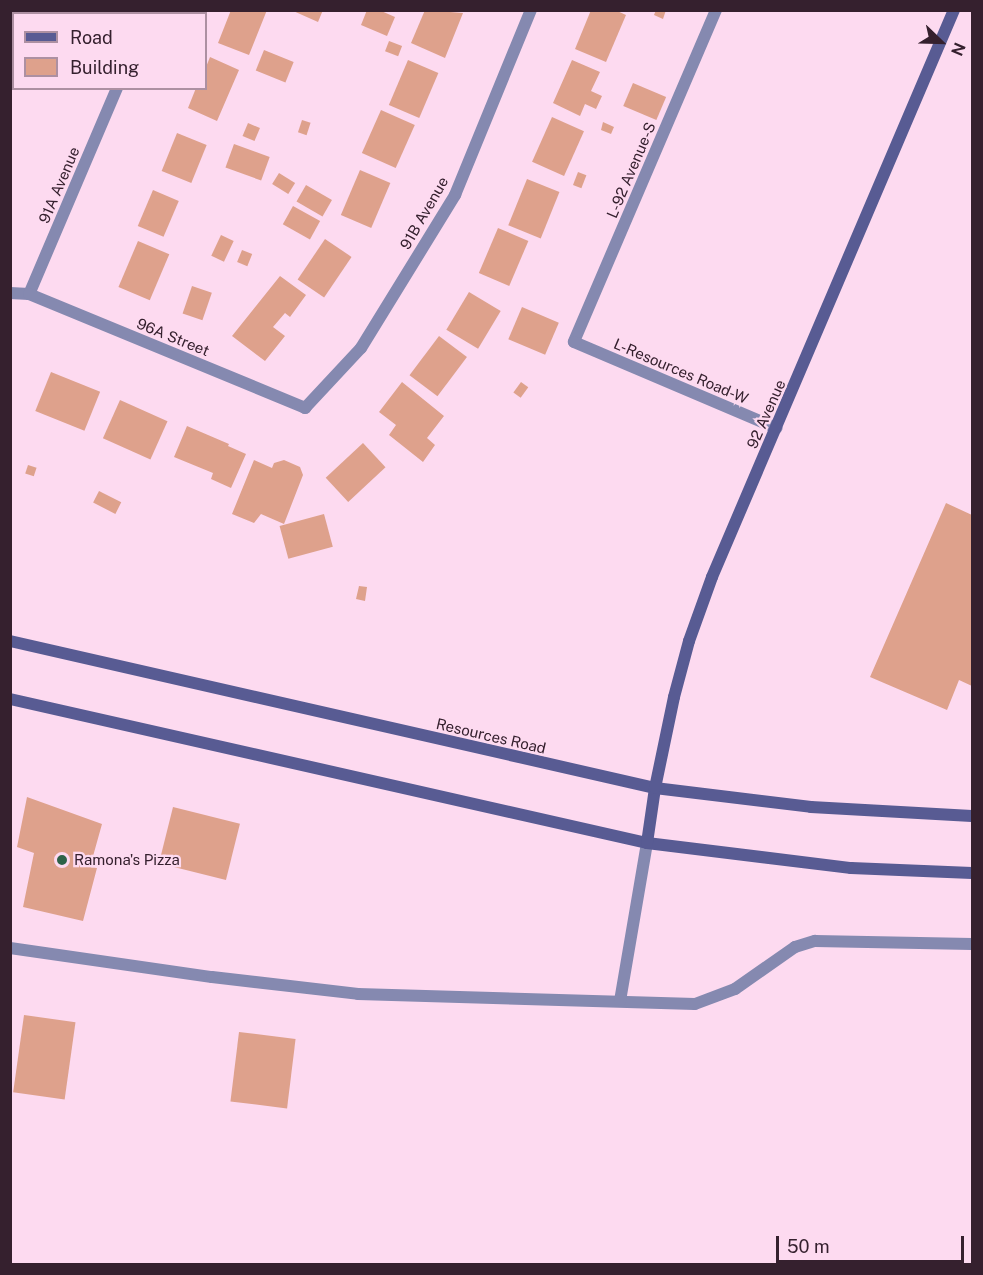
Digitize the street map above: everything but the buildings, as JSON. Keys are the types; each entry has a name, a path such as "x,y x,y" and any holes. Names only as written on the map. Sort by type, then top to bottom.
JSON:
{"main road":[{"name":"92 Avenue","path":"647,843 655,788 689,641 734,521 777,428 954,10"},
{"name":"Resources Road","path":"10,641 655,788 811,807 972,816"},
{"path":"10,699 647,843 851,868 972,873"}],"street":[{"name":"91B Avenue","path":"305,408 361,348 455,195 531,10"},
{"name":"L-92 Avenue-S","path":"574,342 716,10"},
{"name":"91A Avenue","path":"29,294 116,90"},
{"name":"96A Street","path":"10,293 29,294 305,408"},
{"name":"L-Resources Road-W","path":"574,342 777,428"},
{"path":"620,1001 647,843"},
{"path":"10,948 233,980 358,994 695,1004 718,998 735,989 795,947 815,941 972,944"}],"place":[{"name":"Ramona's Pizza","path":"62,860"}]}
